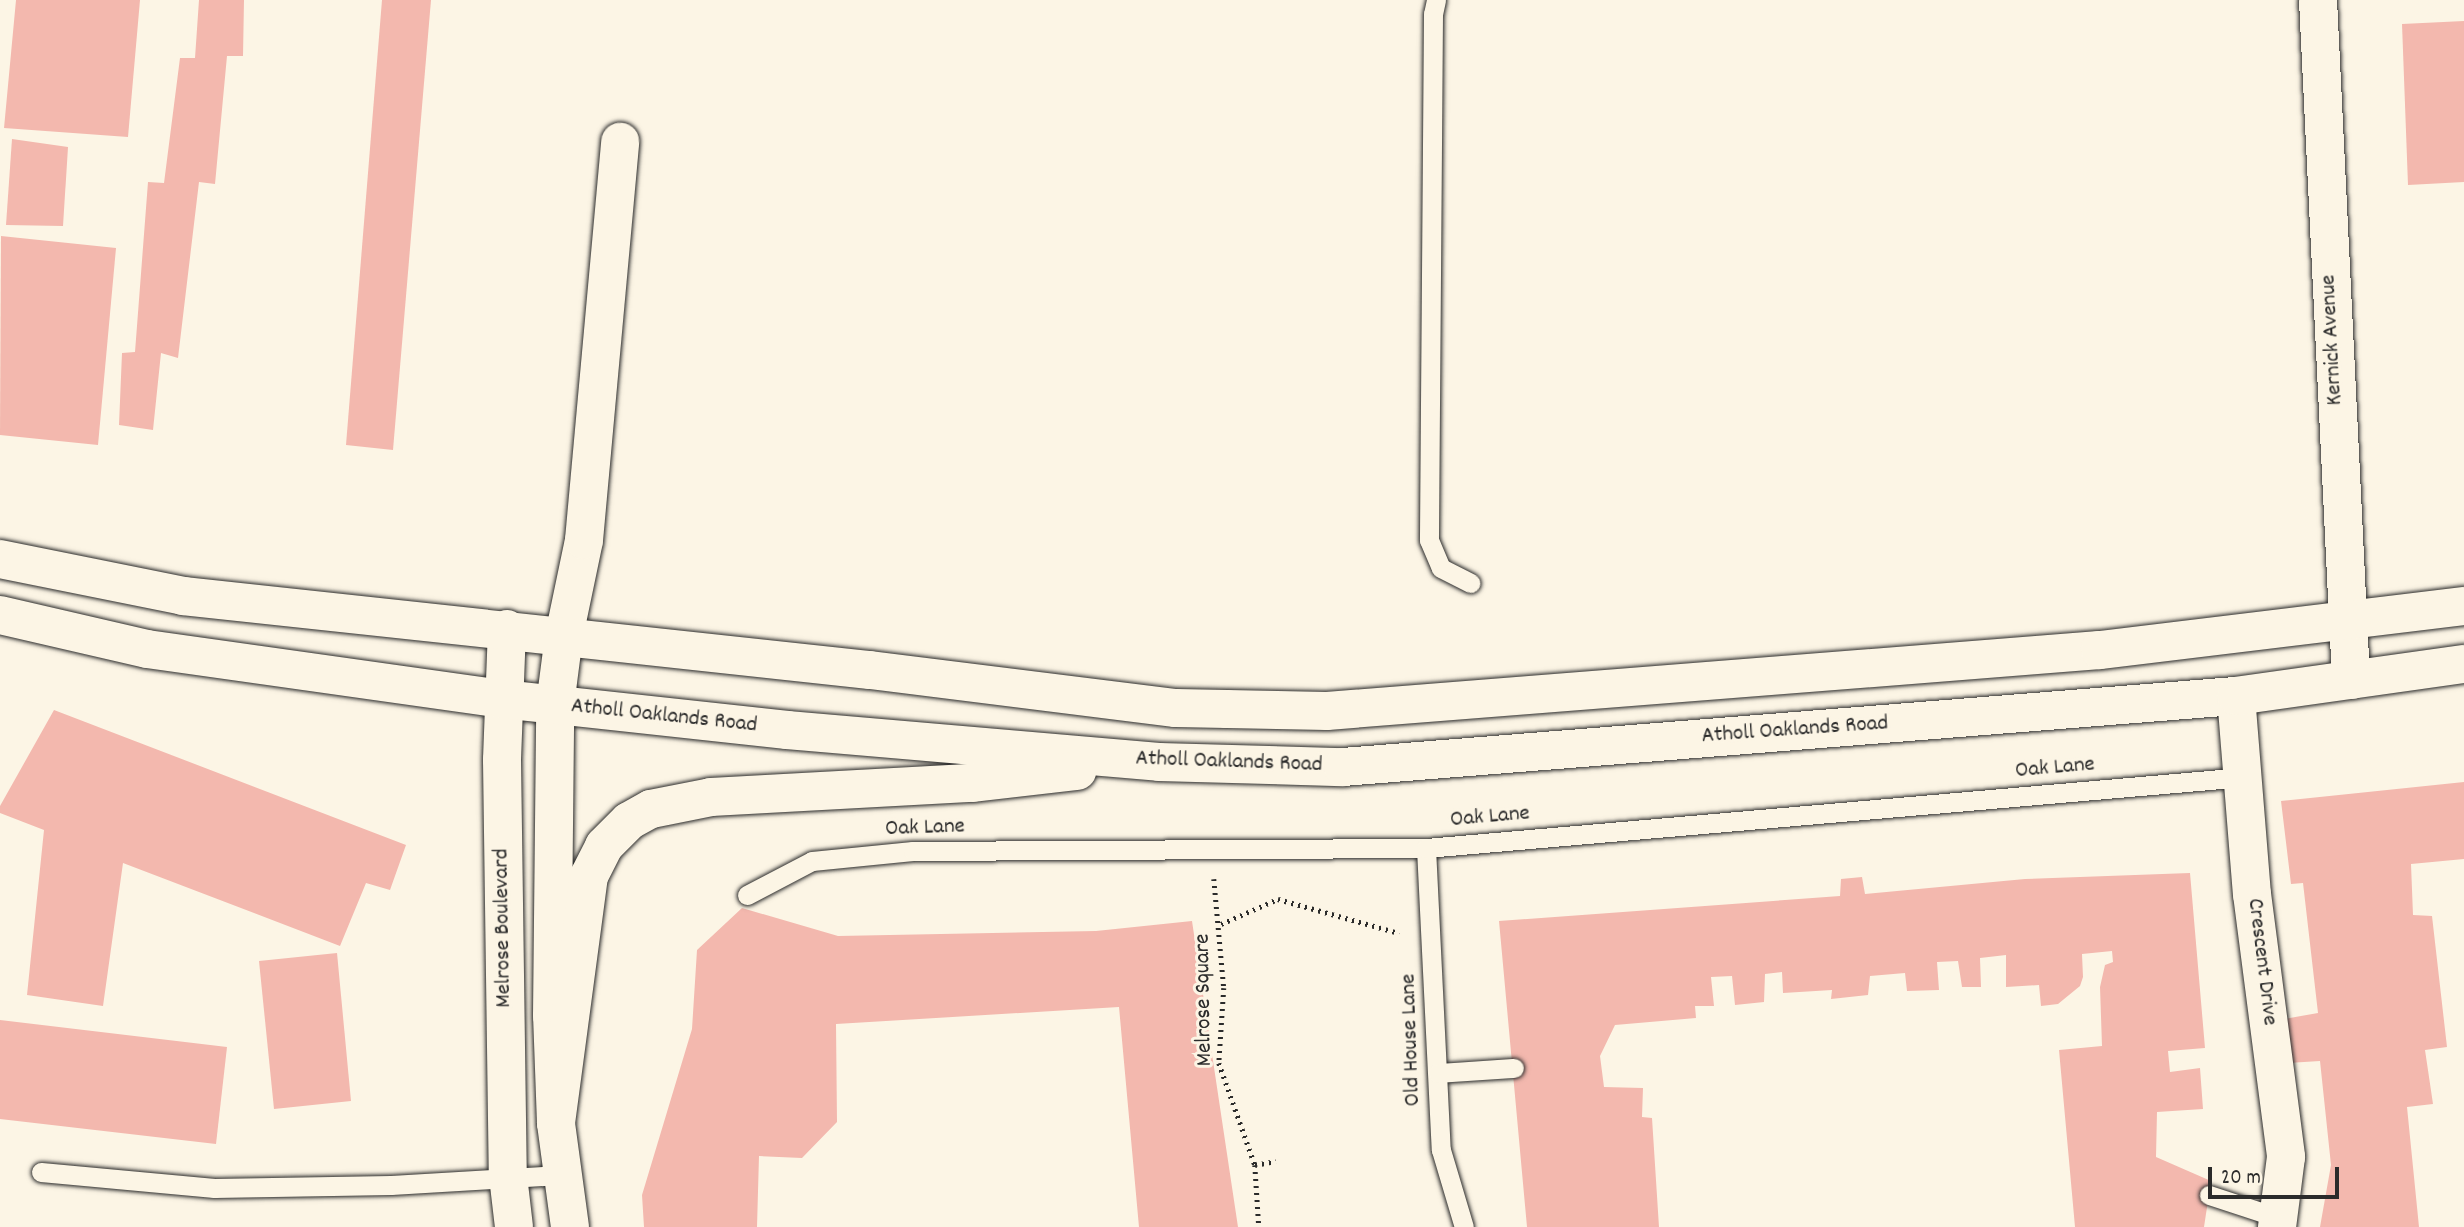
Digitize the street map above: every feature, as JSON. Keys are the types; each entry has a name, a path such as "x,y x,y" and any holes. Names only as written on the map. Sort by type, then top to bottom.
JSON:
{"street":[{"name":"Kernick Avenue","path":"2318,0 2351,681"},
{"name":"Melrose Boulevard","path":"570,1227 556,1123 552,1016 555,705 564,636 584,540 621,142"},
{"path":"0,559 183,596 507,629 1176,708 1327,711 2101,650 2464,606"},
{"name":"Atholl Oaklands Road","path":"0,615 147,649 555,705 787,730 1159,762 1343,767 2236,696 2464,664"},
{"name":"Melrose Boulevard","path":"507,629 502,699 508,1176 514,1227"},
{"name":"Crescent Drive","path":"2236,696 2252,894 2286,1157 2278,1222"},
{"path":"556,1123 589,876 604,846 629,821 651,808 711,797 973,783 1159,762"}],"lane":[{"path":"1436,0 1433,14 1429,540 1441,568 1470,583"},
{"name":"Oak Lane","path":"747,895 812,861 913,852 1426,848 2244,777"},
{"name":"Old House Lane","path":"1426,848 1441,1150 1464,1227"},
{"path":"1438,1073 1514,1068"},
{"path":"41,1172 214,1188 391,1185 508,1176 561,1175"},
{"path":"2209,1195 2278,1222"}],"path":[{"name":"Melrose Square","path":"1210,851 1221,924 1224,988 1219,1063 1255,1165 1259,1227"},
{"path":"1221,924 1278,899 1407,935 1432,931"},
{"path":"1255,1165 1276,1161"}],"building":[{"path":"16,0 140,0 128,137 4,128"},
{"path":"199,0 244,0 243,56 227,56 215,184 199,182 178,358 161,353 153,430 119,425 122,353 135,352 148,182 164,183 180,58 195,58"},
{"path":"382,0 431,0 393,450 346,445"},
{"path":"2464,21 2464,182 2408,185 2402,24"},
{"path":"12,139 68,147 63,226 6,225"},
{"path":"1,236 116,248 98,445 0,435"},
{"path":"54,710 406,845 390,890 366,883 340,946 123,863 103,1006 27,995 44,830 0,813 0,806"},
{"path":"2464,782 2464,859 2411,864 2413,915 2432,916 2447,1047 2425,1050 2433,1104 2407,1107 2419,1227 2320,1227 2331,1165 2320,1061 2288,1063 2284,1019 2318,1013 2303,883 2291,884 2281,801"},
{"path":"2190,873 2205,1048 2168,1051 2170,1072 2200,1068 2203,1109 2157,1112 2156,1157 2211,1181 2204,1227 2075,1227 2059,1050 2102,1046 2100,987 2105,965 2113,962 2112,951 2082,954 2083,977 2080,986 2058,1004 2041,1006 2039,985 2006,987 2006,955 1980,958 1981,987 1962,987 1958,961 1937,962 1939,990 1907,991 1905,973 1870,976 1868,995 1831,999 1832,990 1783,993 1782,972 1765,974 1764,1002 1735,1005 1732,976 1711,977 1714,1006 1695,1006 1696,1018 1615,1025 1600,1056 1604,1087 1643,1088 1642,1117 1652,1118 1659,1227 1527,1227 1499,921 1840,896 1841,879 1862,877 1865,894 2025,879"},
{"path":"742,908 838,936 1096,931 1192,921 1238,1227 1139,1227 1119,1007 836,1024 837,1122 802,1158 759,1156 757,1227 644,1227 642,1195 692,1029 697,950"},
{"path":"337,953 351,1101 274,1109 259,961"},
{"path":"0,1020 227,1047 216,1144 0,1119"}]}
